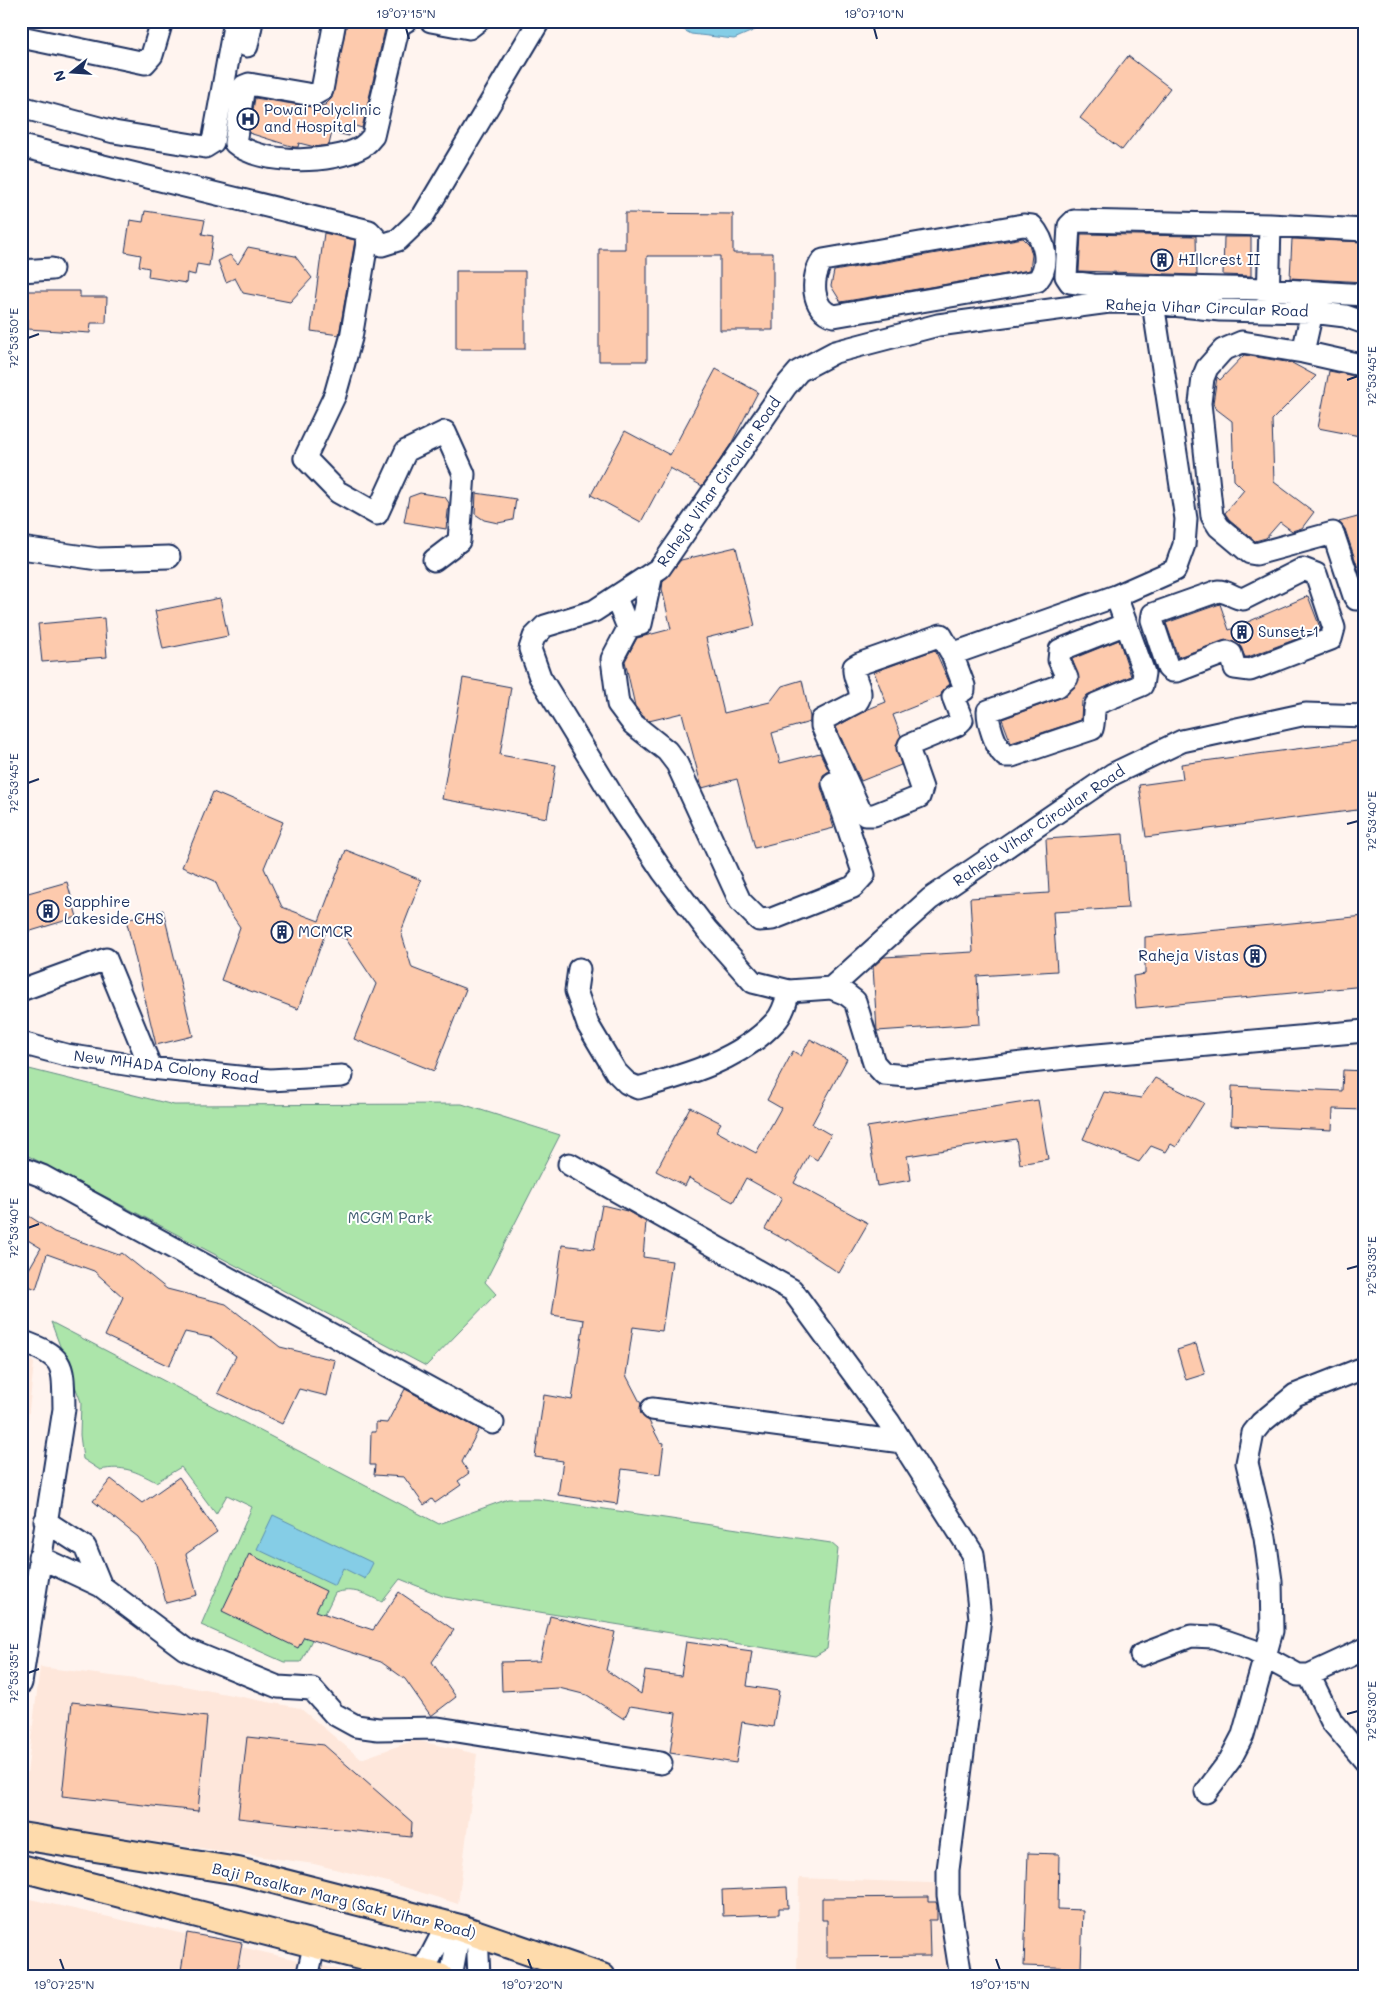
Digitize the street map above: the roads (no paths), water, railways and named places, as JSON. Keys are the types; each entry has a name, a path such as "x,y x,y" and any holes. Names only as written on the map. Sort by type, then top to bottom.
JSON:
{"main road":[{"name":"Baji Pasalkar Marg (Saki Vihar Road)","path":"21,1836 238,1871 461,1929 602,1977"},
{"path":"21,1868 315,1943 428,1975"}],"street":[{"path":"21,37 145,63 152,55 162,21"},
{"path":"21,107 114,132 205,147 213,142 235,21"},
{"path":"247,46 252,21"},
{"path":"335,21 322,90 313,95 249,84 244,86 235,143 243,150 290,160 336,156 362,147 373,136 399,25 406,21"},
{"path":"431,21 469,28 478,21"},
{"path":"21,146 369,231 382,245 398,240 423,216 539,21"},
{"path":"1365,230 1270,225 1074,221 1069,226 1066,276 1070,282 1079,284 1268,289 1365,295"},
{"path":"1023,225 1032,226 1039,233 1045,252 1045,268 1037,281 936,300 834,316 826,314 820,309 814,278 818,266 823,260 1023,225"},
{"path":"1267,311 1270,225"},
{"path":"369,231 351,338 335,394 305,458 338,492 377,514 406,451 445,432 464,474 459,541 434,560"},
{"path":"21,271 52,269"},
{"path":"936,300 938,325"},
{"name":"Raheja Vihar Circular Road","path":"1365,323 1345,316 1312,312 1220,310 1153,303 1109,302 938,325 835,352 799,371 660,568 594,611 545,626 534,637 530,649 540,677 620,808 663,872 707,930 753,982 789,991 832,988 930,899 1113,774 1182,741 1306,714 1365,716"},
{"path":"1153,303 1186,519 1184,545 1175,570 1184,602"},
{"path":"1303,352 1312,312"},
{"path":"1365,366 1303,352 1242,342 1223,350 1207,368 1203,378 1200,404 1212,516 1219,527 1250,553 1256,554 1333,533 1354,596 1356,599 1365,599"},
{"path":"21,548 98,559 169,557"},
{"path":"1303,569 1316,574 1334,628 1331,639 1250,670 1236,668 1231,654 1227,652 1172,671 1168,668 1152,620 1153,614 1184,602 1218,591 1226,591 1234,598 1243,599 1303,569"},
{"path":"952,654 1116,596 1175,570"},
{"path":"630,627 638,626 644,621 652,574"},
{"path":"1116,596 1144,673 1142,685 1096,704 1093,711 1095,722 1092,729 1012,756 1005,756 1000,752 988,718 988,710 1058,686 1067,678 1058,660 1060,650 1126,624"},
{"path":"616,598 623,618 630,627"},
{"path":"630,627 612,659 618,704 633,724 667,751 678,764 740,901 759,920 772,919 853,887 864,875 833,783"},
{"path":"941,635 952,654 964,686 964,690 953,697 962,720 956,725 909,745 908,748 922,788 919,796 874,815 865,815 858,808 822,726 822,720 857,702 860,698 861,693 853,673 854,667 858,664 941,635"},
{"path":"21,990 106,959 151,1068"},
{"path":"579,969 576,992 588,1025 616,1072 627,1083 638,1088 731,1057 775,1022 783,1011 789,991"},
{"path":"832,988 846,994 854,1001 874,1063 884,1074 900,1075 1365,1031"},
{"name":"New MHADA Colony Road","path":"21,1043 66,1055 151,1068 270,1080 342,1076"},
{"path":"569,1164 792,1290 902,1442 973,1554 980,1618 948,1878 948,1895 961,1977"},
{"path":"21,1168 42,1176 493,1423"},
{"path":"21,1340 45,1350 59,1361 63,1376 64,1409 39,1557 21,1682"},
{"path":"1206,1792 1230,1760 1243,1735 1272,1631 1271,1580 1265,1538 1247,1463 1253,1433 1261,1423 1295,1395 1361,1369"},
{"path":"652,1409 902,1442"},
{"path":"45,1521 85,1546 101,1586"},
{"path":"39,1557 101,1586 185,1649 278,1686 312,1689 334,1714 356,1726 378,1729 438,1728 662,1763"},
{"path":"1141,1655 1192,1636 1214,1637 1264,1656 1298,1675 1309,1675 1365,1649"},
{"path":"1309,1675 1332,1722 1365,1761"},
{"path":"428,1975 461,1929"},
{"path":"451,1977 461,1929"},
{"path":"461,1929 479,1977"},
{"path":"307,1977 315,1943"}],"water":[{"path":"668,21 776,21 734,39 691,34"},
{"path":"273,1515 373,1563 365,1579 343,1568 335,1586 257,1549"}],"place":[{"name":"Powai Polyclinic and Hospital","path":"248,119"},
{"name":"HIllcrest II","path":"1162,260"},
{"name":"Sunset-1","path":"1242,632"},
{"name":"Sapphire Lakeside CHS","path":"48,911"},
{"name":"MCMCR","path":"282,932"},
{"name":"Raheja Vistas","path":"1255,956"}],"park label":[{"name":"MCGM Park","path":"390,1218"}]}
